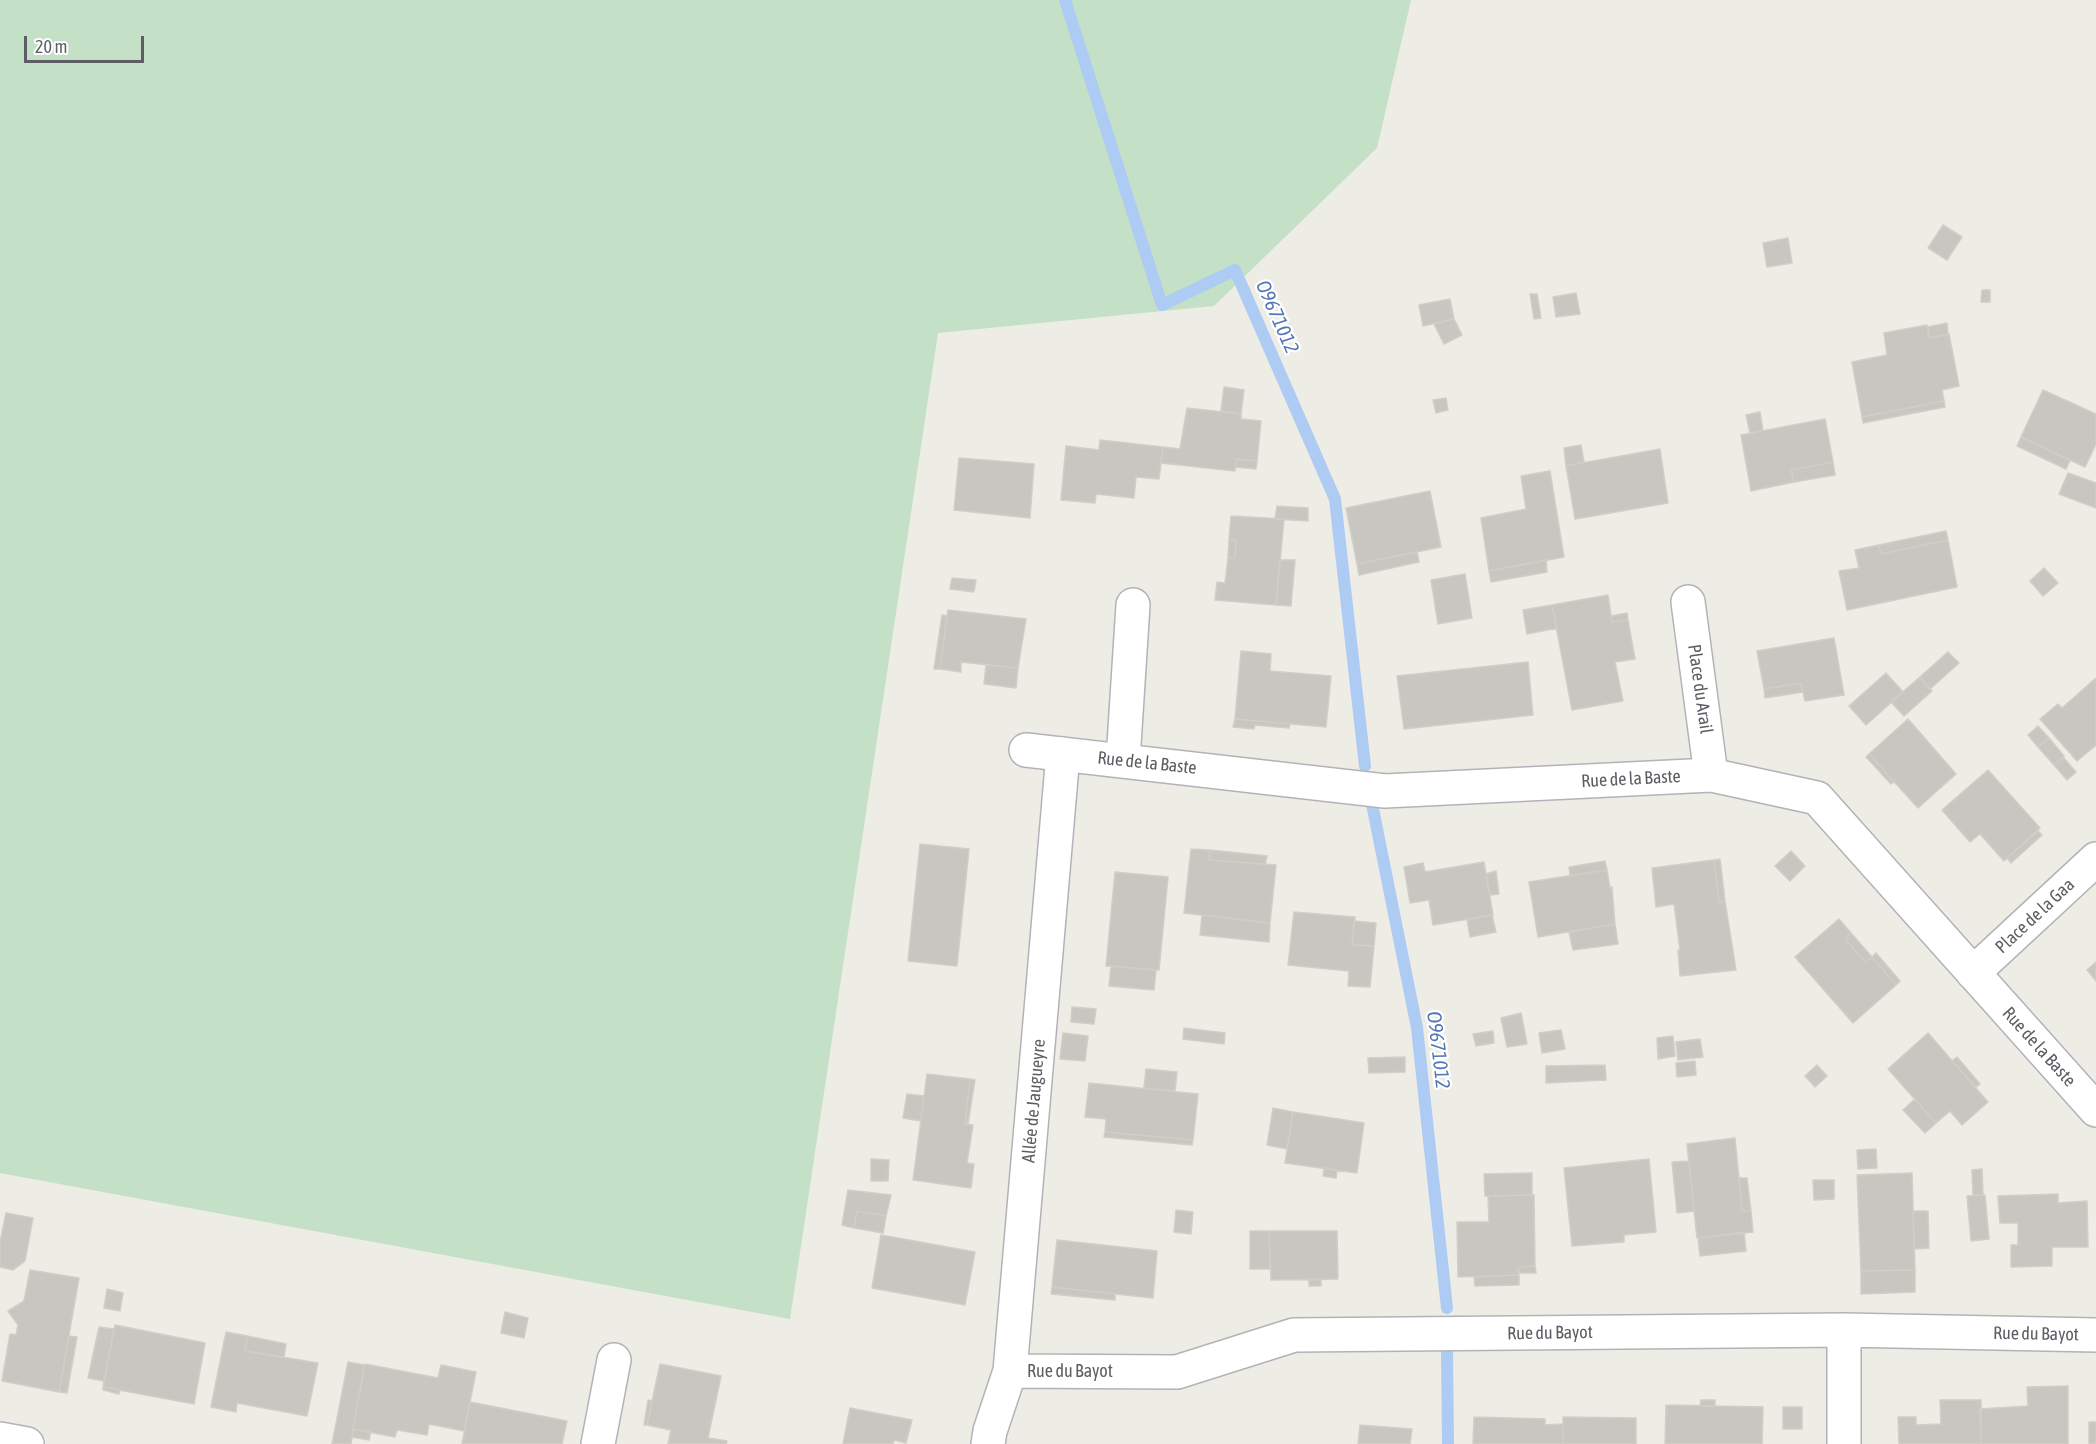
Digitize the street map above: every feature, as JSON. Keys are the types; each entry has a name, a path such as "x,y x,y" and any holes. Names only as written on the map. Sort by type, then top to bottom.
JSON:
{"street":[{"name":"Place du Arail","path":"1688,602 1711,775"},
{"path":"1123,760 1133,605"},
{"name":"Rue de la Baste","path":"1026,750 1385,791 1711,775 1817,798 2096,1110"},
{"name":"Allée de Jaugueyre","path":"988,1444 990,1431 1011,1371 1063,754"},
{"name":"Place de la Gaa","path":"1973,973 2096,860"},
{"path":"1844,1330 1844,1444"},
{"name":"Rue du Bayot","path":"1011,1371 1177,1372 1294,1335 1844,1330 2096,1335"},
{"path":"598,1444 614,1360"},
{"path":"0,1439 27,1444"}],"green space":[{"path":"0,0 1411,0 1377,148 1214,306 938,333 790,1319 0,1173"}],"building":[{"path":"1943,225 1962,237 1947,260 1928,248"},
{"path":"1788,238 1792,263 1767,267 1763,243"},
{"path":"1982,290 1990,290 1990,302 1981,302"},
{"path":"1576,293 1580,314 1556,317 1553,297"},
{"path":"1530,294 1537,294 1541,318 1534,319"},
{"path":"1450,299 1454,319 1423,326 1419,305"},
{"path":"1454,319 1462,335 1444,344 1434,324"},
{"path":"1947,323 1948,334 1929,338 1928,327"},
{"path":"1927,325 1929,338 1949,334 1959,386 1942,390 1944,401 1862,417 1852,362 1887,355 1884,333"},
{"path":"1224,387 1244,390 1241,414 1221,411"},
{"path":"2043,390 2096,414 2096,444 2085,467 2021,437"},
{"path":"1446,398 1448,410 1436,413 1433,400"},
{"path":"1944,401 1945,407 1863,423 1862,417"},
{"path":"1187,408 1241,414 1241,419 1261,421 1257,461 1236,459 1235,471 1161,463 1163,447 1180,449"},
{"path":"1760,412 1763,431 1750,433 1746,415"},
{"path":"1825,419 1833,462 1791,470 1794,482 1751,491 1741,435"},
{"path":"2021,437 2070,460 2066,469 2017,446"},
{"path":"1100,440 1163,447 1159,479 1136,477 1134,498 1096,494 1095,503 1061,500 1066,446 1099,450"},
{"path":"1581,445 1584,462 1566,466 1564,448"},
{"path":"1660,449 1668,503 1575,519 1566,466"},
{"path":"959,458 1034,464 1030,518 954,510"},
{"path":"1236,459 1257,461 1256,469 1235,467"},
{"path":"1833,462 1835,475 1794,482 1791,470"},
{"path":"1550,471 1564,557 1489,571 1481,518 1526,509 1521,476"},
{"path":"2068,473 2096,483 2096,508 2059,494"},
{"path":"1430,491 1441,547 1357,564 1346,508"},
{"path":"1277,506 1308,508 1308,521 1275,519"},
{"path":"1231,516 1284,519 1276,605 1215,600 1217,582 1225,583 1228,558 1235,558 1236,540 1229,540"},
{"path":"1946,531 1948,540 1881,554 1879,545"},
{"path":"1229,540 1236,540 1235,558 1228,558"},
{"path":"1948,540 1957,587 1847,610 1839,571 1859,568 1855,550 1879,545 1881,554"},
{"path":"1417,552 1419,562 1359,575 1357,564"},
{"path":"1280,560 1295,560 1291,606 1276,605"},
{"path":"1546,560 1547,572 1491,582 1489,571"},
{"path":"2044,568 2058,583 2043,596 2030,581"},
{"path":"1465,574 1472,618 1438,624 1431,580"},
{"path":"952,578 976,580 974,592 950,589"},
{"path":"1608,595 1612,622 1628,620 1635,659 1615,662 1623,701 1572,710 1552,605"},
{"path":"1552,605 1557,628 1527,634 1523,610"},
{"path":"948,610 1026,619 1018,668 961,662 961,672 940,669"},
{"path":"1627,613 1628,620 1612,622 1611,616"},
{"path":"942,615 947,616 940,669 934,669"},
{"path":"1834,638 1844,695 1805,701 1801,683 1764,689 1757,651"},
{"path":"1241,651 1271,654 1270,671 1331,676 1326,727 1235,719"},
{"path":"1948,652 1959,663 1930,689 1920,677"},
{"path":"1528,662 1533,715 1404,729 1397,676"},
{"path":"986,665 1018,668 1016,688 984,684"},
{"path":"1886,673 1903,692 1866,725 1849,706"},
{"path":"1920,677 1932,691 1904,716 1891,702"},
{"path":"2096,678 2096,745 2077,761 2040,719 2058,704 2062,708"},
{"path":"1801,683 1803,692 1765,698 1764,689"},
{"path":"1235,719 1290,724 1289,728 1255,725 1254,729 1233,727"},
{"path":"1908,719 1956,774 1918,808 1869,754"},
{"path":"2038,726 2049,738 2038,747 2028,735"},
{"path":"2049,738 2064,756 2054,765 2038,747"},
{"path":"1869,754 1894,782 1891,784 1866,757"},
{"path":"2063,757 2076,772 2067,780 2054,765"},
{"path":"1988,770 2040,828 2004,861 1980,834 1970,842 1942,810"},
{"path":"2038,831 2042,835 2011,863 2007,858"},
{"path":"920,844 969,849 957,966 908,961"},
{"path":"1191,849 1210,850 1209,860 1276,865 1270,923 1184,913"},
{"path":"1210,850 1267,856 1265,864 1209,860"},
{"path":"1791,851 1805,866 1790,881 1775,866"},
{"path":"1720,859 1725,901 1719,902 1714,860"},
{"path":"1714,860 1719,902 1725,901 1736,970 1680,976 1678,950 1680,950 1674,904 1656,907 1652,868"},
{"path":"1605,861 1607,870 1570,876 1569,867"},
{"path":"1484,862 1493,915 1433,925 1429,900 1410,903 1404,867 1423,863 1425,872"},
{"path":"1607,870 1610,888 1612,887 1615,924 1538,937 1529,882"},
{"path":"1496,871 1499,894 1490,895 1486,874"},
{"path":"1115,872 1168,877 1159,970 1106,966"},
{"path":"1294,912 1355,917 1352,945 1374,946 1370,987 1348,986 1349,971 1288,965"},
{"path":"1202,915 1270,923 1269,942 1200,935"},
{"path":"1492,915 1496,932 1470,937 1467,919"},
{"path":"1839,919 1851,933 1845,939 1865,962 1872,957 1896,985 1853,1023 1795,957"},
{"path":"1354,921 1376,923 1374,946 1352,945"},
{"path":"1615,924 1618,944 1573,950 1569,932"},
{"path":"1851,933 1872,957 1865,962 1845,939"},
{"path":"1876,953 1900,981 1896,985 1872,957"},
{"path":"2096,962 2096,981 2087,970"},
{"path":"1111,966 1156,970 1154,990 1109,986"},
{"path":"1072,1007 1096,1009 1094,1024 1071,1022"},
{"path":"1521,1013 1527,1044 1507,1047 1501,1018"},
{"path":"1184,1028 1225,1033 1224,1044 1183,1039"},
{"path":"1561,1030 1565,1049 1542,1053 1539,1033"},
{"path":"1493,1031 1494,1043 1476,1046 1473,1034"},
{"path":"1063,1033 1088,1036 1085,1061 1060,1059"},
{"path":"1928,1033 1988,1102 1962,1125 1950,1111 1936,1123 1888,1069"},
{"path":"1673,1036 1675,1056 1658,1059 1657,1038"},
{"path":"1700,1039 1703,1057 1678,1060 1676,1042"},
{"path":"1405,1057 1405,1072 1369,1073 1368,1058"},
{"path":"1957,1057 1980,1084 1976,1087 1952,1061"},
{"path":"1695,1061 1696,1075 1677,1077 1676,1063"},
{"path":"1605,1065 1606,1080 1546,1083 1546,1066"},
{"path":"1817,1065 1827,1076 1815,1087 1805,1076"},
{"path":"1146,1069 1177,1072 1175,1091 1144,1088"},
{"path":"927,1074 970,1079 965,1124 973,1125 967,1163 974,1164 971,1188 913,1180"},
{"path":"970,1079 975,1080 968,1124 965,1124"},
{"path":"1089,1083 1198,1094 1193,1140 1105,1132 1106,1119 1085,1117"},
{"path":"907,1094 924,1096 921,1121 903,1118"},
{"path":"1915,1099 1936,1123 1925,1133 1903,1110"},
{"path":"1273,1108 1293,1112 1287,1149 1267,1145"},
{"path":"1293,1112 1364,1123 1357,1173 1285,1163"},
{"path":"1105,1132 1193,1140 1192,1145 1104,1137"},
{"path":"1735,1138 1742,1211 1751,1211 1753,1232 1697,1238 1687,1144"},
{"path":"1876,1149 1877,1168 1858,1169 1857,1150"},
{"path":"871,1159 889,1160 888,1181 871,1181"},
{"path":"1649,1159 1656,1232 1624,1235 1624,1242 1572,1246 1564,1168"},
{"path":"1689,1161 1694,1211 1677,1213 1672,1162"},
{"path":"1324,1168 1337,1170 1336,1178 1323,1176"},
{"path":"1982,1169 1983,1195 1973,1195 1972,1170"},
{"path":"1532,1173 1532,1195 1485,1196 1484,1174"},
{"path":"1912,1173 1915,1270 1861,1271 1857,1175"},
{"path":"1739,1178 1747,1178 1751,1211 1742,1211"},
{"path":"1813,1180 1834,1180 1834,1199 1814,1200"},
{"path":"848,1190 891,1195 886,1216 857,1211 854,1228 842,1225"},
{"path":"2058,1194 2058,1203 2087,1201 2088,1247 2052,1247 2052,1266 2011,1267 2011,1245 2018,1245 2018,1223 2000,1223 1998,1196"},
{"path":"1534,1195 1535,1266 1518,1267 1519,1275 1458,1277 1457,1222 1489,1222 1488,1196"},
{"path":"1985,1195 1989,1239 1971,1241 1967,1196"},
{"path":"1176,1210 1193,1212 1191,1234 1174,1232"},
{"path":"857,1211 886,1216 883,1233 854,1228"},
{"path":"1913,1211 1928,1211 1929,1248 1914,1249"},
{"path":"6,1213 33,1218 25,1261 13,1270 0,1267 0,1242"},
{"path":"1250,1231 1269,1231 1270,1269 1250,1269"},
{"path":"1269,1231 1337,1231 1338,1279 1271,1280"},
{"path":"1744,1232 1746,1251 1700,1256 1698,1238"},
{"path":"881,1235 975,1252 965,1305 872,1288"},
{"path":"1057,1240 1157,1251 1153,1298 1052,1287"},
{"path":"1535,1266 1536,1273 1518,1273 1518,1267"},
{"path":"30,1270 79,1278 59,1392 2,1381 10,1334 16,1335 18,1325 8,1311 24,1301"},
{"path":"1915,1270 1915,1292 1861,1294 1861,1271"},
{"path":"1519,1275 1519,1285 1475,1286 1474,1277"},
{"path":"1309,1279 1321,1279 1321,1286 1309,1286"},
{"path":"1052,1287 1115,1294 1115,1300 1051,1294"},
{"path":"107,1289 123,1293 120,1311 104,1308"},
{"path":"505,1312 528,1318 524,1338 501,1333"},
{"path":"115,1325 205,1343 194,1404 103,1387"},
{"path":"99,1327 114,1329 104,1381 88,1378"},
{"path":"226,1332 247,1336 245,1351 318,1363 307,1416 237,1403 236,1412 211,1407"},
{"path":"69,1336 77,1337 67,1393 59,1392"},
{"path":"247,1336 286,1344 284,1357 245,1351"},
{"path":"348,1362 364,1365 351,1444 332,1444"},
{"path":"365,1364 438,1378 441,1365 476,1372 464,1431 429,1424 427,1435 397,1430 395,1437 353,1429"},
{"path":"660,1364 721,1376 708,1438 727,1441 726,1444 668,1444 671,1430 647,1425"},
{"path":"2068,1386 2068,1444 1981,1444 1980,1409 2028,1406 2027,1387"},
{"path":"103,1387 120,1390 119,1394 103,1390"},
{"path":"648,1400 652,1401 647,1425 644,1425"},
{"path":"1701,1400 1715,1400 1715,1406 1700,1406"},
{"path":"1940,1400 1981,1400 1981,1444 1899,1444 1898,1417 1916,1417 1916,1425 1941,1424"},
{"path":"470,1402 567,1421 562,1444 462,1444"},
{"path":"1666,1405 1763,1407 1762,1444 1665,1444"},
{"path":"1783,1407 1802,1407 1802,1429 1783,1429"},
{"path":"850,1408 912,1420 906,1443 894,1440 893,1444 843,1444"},
{"path":"1474,1417 1545,1419 1545,1425 1563,1424 1563,1444 1473,1444"},
{"path":"1563,1417 1636,1418 1636,1444 1563,1444"},
{"path":"2089,1422 2096,1422 2096,1444 2089,1444"},
{"path":"1360,1425 1412,1429 1410,1444 1358,1444"},
{"path":"354,1429 371,1432 369,1440 352,1437"}],"waterway":[{"name":"O9671012","path":"1065,0 1162,305 1235,270 1335,499 1365,766"},
{"name":"O9671012","path":"1371,799 1417,1028 1447,1308"},
{"name":"O9671012","path":"1447,1351 1448,1444"}]}
